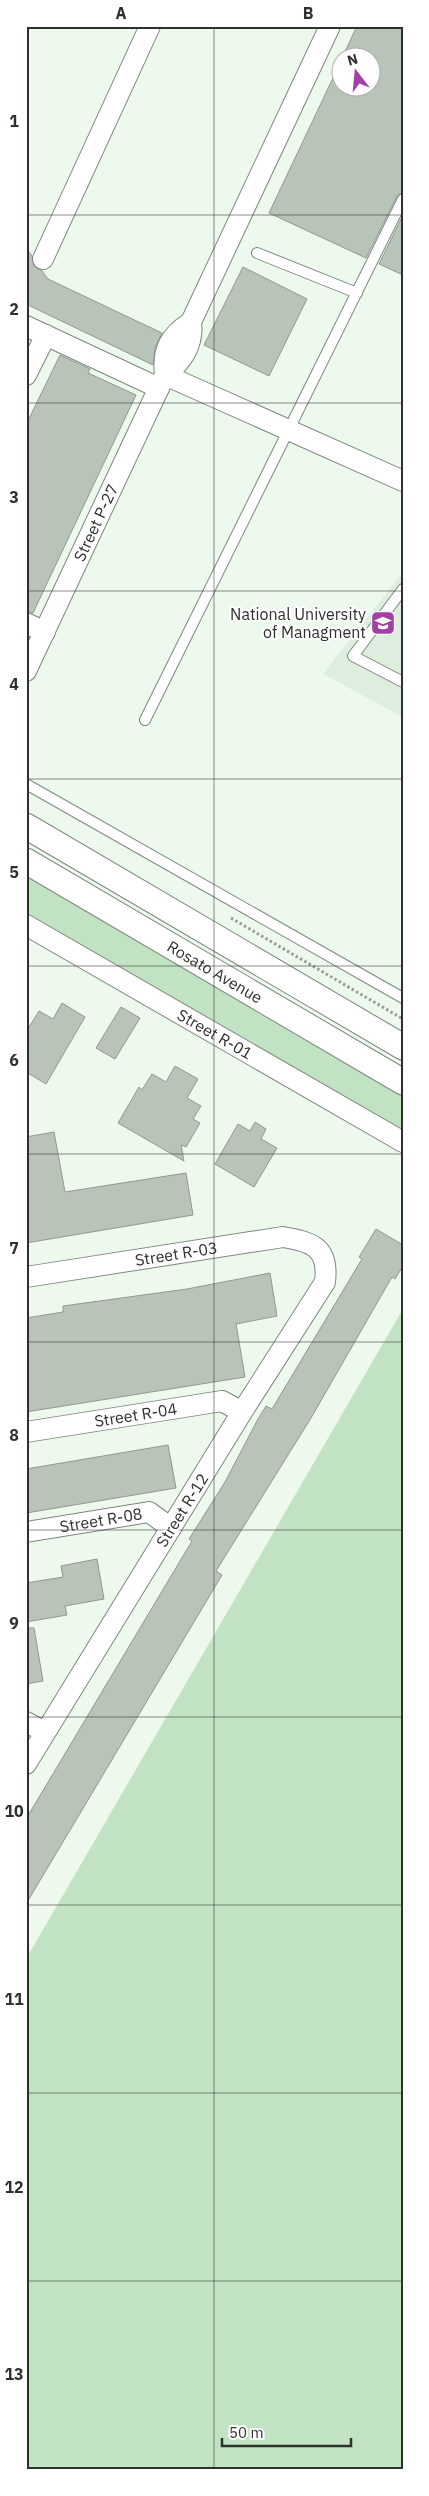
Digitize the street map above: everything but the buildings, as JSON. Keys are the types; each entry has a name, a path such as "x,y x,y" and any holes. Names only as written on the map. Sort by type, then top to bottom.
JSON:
{"street":[{"path":"43,259 150,26"},
{"name":"Street P-27","path":"26,672 162,381 163,357 193,336 191,322 330,26"},
{"path":"26,326 162,381 290,428 403,481"},
{"path":"26,375 46,335"},
{"path":"26,623 45,632"},
{"name":"Rosato Avenue","path":"26,826 403,1048"},
{"name":"Rosato Avenue","path":"26,861 403,1082"},
{"name":"Street R-01","path":"26,925 403,1142"},
{"name":"Street R-03","path":"26,1277 283,1237 306,1241 322,1253"},
{"name":"Street R-12","path":"26,1764 242,1412 325,1282 327,1267 322,1253"},
{"name":"Street R-04","path":"26,1432 222,1401 242,1412"},
{"name":"Street R-08","path":"26,1532 149,1512 171,1528"},
{"path":"26,1722 45,1732"}],"lane":[{"path":"145,720 403,199"},
{"path":"257,253 357,293"},
{"path":"403,589 353,656 403,682"},
{"path":"26,784 403,998"}],"shaded area":[{"name":"National University of Managment","path":"403,572 403,717 323,674"}],"green space":[{"path":"26,861 403,1082 403,1142 26,925"},
{"path":"403,1309 403,2470 26,2470 26,1959"}],"place":[{"name":"National University of Managment","path":"383,623"}]}
